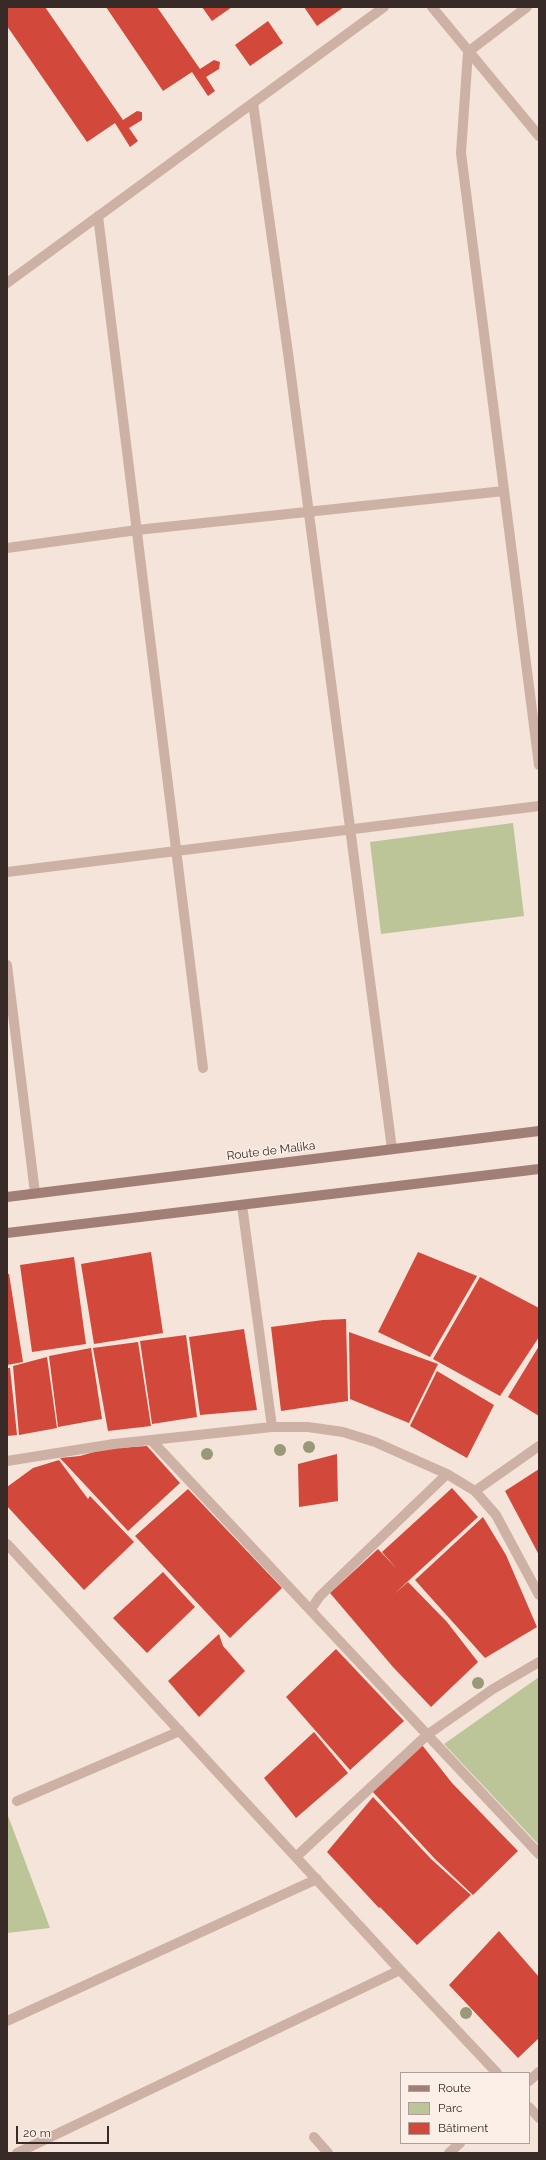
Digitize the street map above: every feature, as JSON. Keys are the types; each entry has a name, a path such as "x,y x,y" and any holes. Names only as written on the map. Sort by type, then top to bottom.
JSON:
{"main road":[{"name":"Route de Malika","path":"7,1197 539,1131"},
{"path":"7,1234 539,1170"}],"street":[{"path":"7,283 384,7"},
{"path":"432,7 539,136"},
{"path":"527,7 468,52 461,153 539,765"},
{"path":"253,103 309,511 392,1149"},
{"path":"98,216 203,1068"},
{"path":"7,548 137,530 504,491"},
{"path":"7,872 539,806"},
{"path":"7,965 35,1193"},
{"path":"242,1205 272,1427"},
{"path":"7,1461 114,1444 272,1427 308,1427 343,1432 375,1442 447,1474 475,1490 496,1515 539,1595"},
{"path":"152,1441 539,1854"},
{"path":"475,1490 539,1446"},
{"path":"311,1609 320,1596 447,1474"},
{"path":"7,1544 496,2072"},
{"path":"296,1856 427,1735 493,1689 539,1662"},
{"path":"17,1801 180,1730"},
{"path":"7,2021 317,1879"},
{"path":"17,2153 400,1970"},
{"path":"530,2080 539,2072"},
{"path":"530,2108 539,2118"},
{"path":"314,2137 328,2153"},
{"path":"449,2153 459,2144"}],"green space":[{"path":"513,823 524,916 381,934 370,842"},
{"path":"539,1677 539,1845 444,1744"},
{"path":"7,1813 50,1928 7,1933"}],"building":[{"path":"7,7 45,7 123,120 137,111 142,112 142,120 129,128 138,141 130,147 115,123 87,142 7,26"},
{"path":"106,7 157,7 200,69 214,60 220,62 219,69 206,77 215,91 208,96 192,72 163,91"},
{"path":"202,7 232,7 212,21"},
{"path":"304,7 344,7 317,26"},
{"path":"268,21 283,43 250,66 235,45"},
{"path":"151,1252 163,1333 94,1344 81,1264"},
{"path":"418,1252 477,1276 430,1357 378,1332"},
{"path":"74,1257 86,1344 32,1352 20,1265"},
{"path":"7,1274 9,1274 23,1362 7,1365"},
{"path":"480,1277 539,1308 539,1337 500,1396 433,1359"},
{"path":"346,1319 348,1401 281,1411 271,1327 323,1320"},
{"path":"244,1329 257,1410 200,1415 189,1337"},
{"path":"349,1332 438,1364 409,1423 350,1399"},
{"path":"186,1335 197,1417 152,1424 140,1341"},
{"path":"138,1342 151,1426 108,1431 93,1348"},
{"path":"539,1346 539,1416 508,1397"},
{"path":"91,1348 102,1419 58,1427 49,1356"},
{"path":"47,1357 57,1428 19,1435 13,1366"},
{"path":"7,1368 10,1368 17,1435 7,1436"},
{"path":"437,1371 494,1405 467,1458 410,1426"},
{"path":"147,1446 180,1483 128,1531 60,1458 80,1456 104,1449"},
{"path":"337,1454 338,1501 299,1507 298,1464"},
{"path":"59,1460 88,1499 90,1496 134,1542 84,1590 7,1506 7,1487 33,1468"},
{"path":"539,1469 539,1555 505,1491"},
{"path":"452,1488 478,1517 394,1594 408,1582 447,1622 478,1662 431,1707 393,1667 330,1593 378,1549 397,1569 382,1552"},
{"path":"188,1489 282,1588 230,1638 135,1536"},
{"path":"483,1517 506,1555 537,1627 485,1658 415,1580"},
{"path":"163,1572 195,1607 147,1653 113,1618"},
{"path":"219,1634 223,1646 245,1671 199,1717 168,1681"},
{"path":"336,1649 404,1721 350,1770 286,1697"},
{"path":"314,1732 348,1773 296,1818 264,1778"},
{"path":"422,1745 452,1783 518,1851 473,1895 435,1859 372,1791"},
{"path":"373,1797 431,1859 471,1895 417,1945 380,1907 379,1908 327,1852"},
{"path":"499,1931 539,1977 539,2038 518,2058 449,1985"}]}
